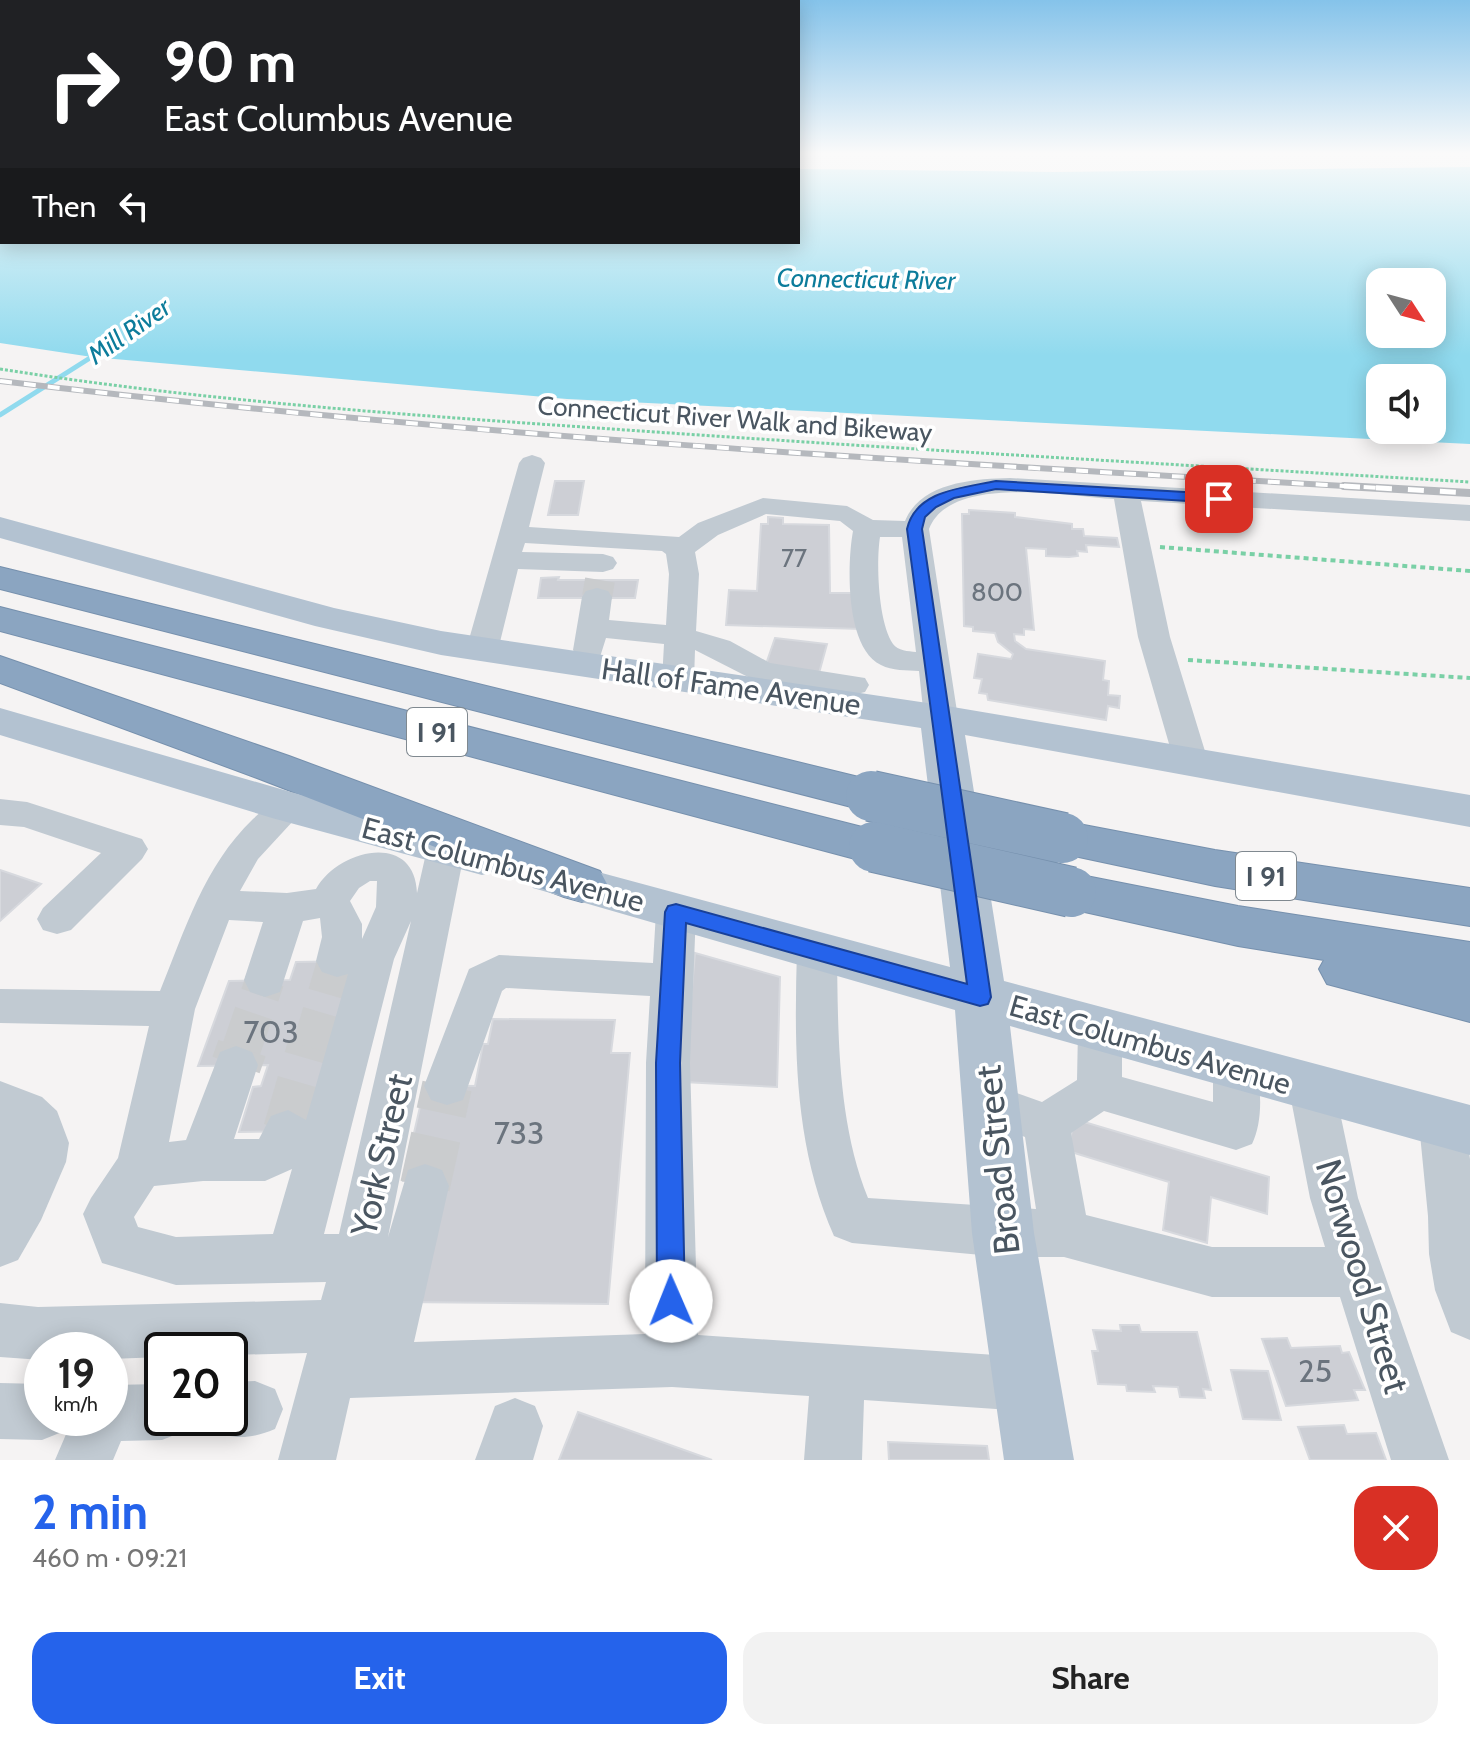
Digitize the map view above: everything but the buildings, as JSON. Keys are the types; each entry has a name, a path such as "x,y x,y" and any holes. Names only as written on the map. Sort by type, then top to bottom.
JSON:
{"highway":[{"path":"0,550 261,641"},
{"name":"I 91","path":"0,578 871,796 1215,868 1470,907"},
{"name":"I 91","path":"0,619 874,847 1092,897 1294,935 1470,963"},
{"path":"0,669 273,767 582,884"},
{"path":"1092,897 1347,969 1470,1000"}],"main road":[{"name":"Hall of Fame Avenue","path":"0,527 328,618 482,650 678,680 762,682 851,694 941,718 1470,811"},
{"name":"Broad Street","path":"941,718 980,997 1003,1233 1039,1460"},
{"name":"East Columbus Avenue","path":"5,728 288,807 582,884 1456,1127"}],"street":[{"path":"482,650 532,463"},
{"path":"941,718 931,663 915,529 918,516 931,504 968,489 996,485 1470,513"},
{"path":"1126,493 1160,659 1191,761"},
{"path":"680,550 708,529 763,506 847,514 867,528 915,529"},
{"path":"867,528 862,560 870,622 879,649 893,659 931,663"},
{"path":"509,547 602,570 669,543 680,550 684,574 678,680"},
{"path":"587,666 602,570"},
{"path":"593,628 681,636 713,646 739,657 762,682"},
{"path":"851,694 856,677 884,653"},
{"path":"288,807 245,849 227,876 174,1009 140,1166 108,1214 120,1246 176,1261 358,1258"},
{"path":"0,812 27,815 129,849 57,919"},
{"name":"York Street","path":"307,1460 350,1356 358,1258 446,849"},
{"path":"265,980 309,905 334,888 347,874 376,865 388,869 397,878 399,890 387,929 373,959 292,1258"},
{"path":"216,905 309,905 339,913 346,931 337,961"},
{"path":"672,1360 668,1063 676,912"},
{"path":"817,950 817,1059 839,1192 852,1220 1003,1233 1064,1233 1212,1272 1357,1272"},
{"path":"447,1086 484,981 499,971 672,981"},
{"path":"0,1006 174,1009"},
{"path":"1099,1090 1100,1030"},
{"path":"203,1160 236,1065"},
{"path":"1046,1124 1099,1090 1236,1129 1235,1068"},
{"name":"Norwood Street","path":"1312,1089 1334,1198 1420,1460"},
{"path":"0,1101 35,1115 45,1131 47,1149 39,1172 0,1243"},
{"path":"991,1104 1046,1124"},
{"path":"0,1124 17,1134 24,1150 2,1187"},
{"path":"1046,1124 1064,1233"},
{"path":"1456,1127 1464,1220 1451,1247 1461,1295 1470,1314"},
{"path":"140,1166 203,1160 265,1160 279,1152 288,1131"},
{"path":"350,1356 425,1186"},
{"path":"0,1330 350,1356 672,1360 1027,1384"},
{"path":"833,1460 838,1372"},
{"path":"0,1411 24,1412"},
{"path":"84,1460 94,1436"}],"path":[{"name":"Connecticut River Walk and Bikeway","path":"0,369 82,382 440,417 840,445 1470,482"},
{"path":"1137,545 1470,571"},
{"path":"1160,659 1470,678"}],"water":[{"name":"Connecticut River","path":"800,220 1470,220 1470,444 1446,443 1446,364 1366,364 1366,439 567,399 92,357 0,343 0,244 800,244"}],"waterway":[{"name":"Mill River","path":"0,415 101,351"}],"tunnel":[{"path":"597,597 600,580"},
{"path":"311,1050 337,961"},
{"path":"241,1050 265,980"},
{"path":"236,1065 242,1048"},
{"path":"288,1131 312,1048"},
{"path":"425,1186 447,1086"}],"railway":[{"path":"0,381 517,432 862,457 1380,488"},
{"path":"1344,486 1380,488"},
{"path":"1380,488 1470,493"}],"route":[{"path":"671,1301 668,1063 676,912 980,997 931,663 915,529 918,516 931,504 950,495 996,485 1219,499"}]}
